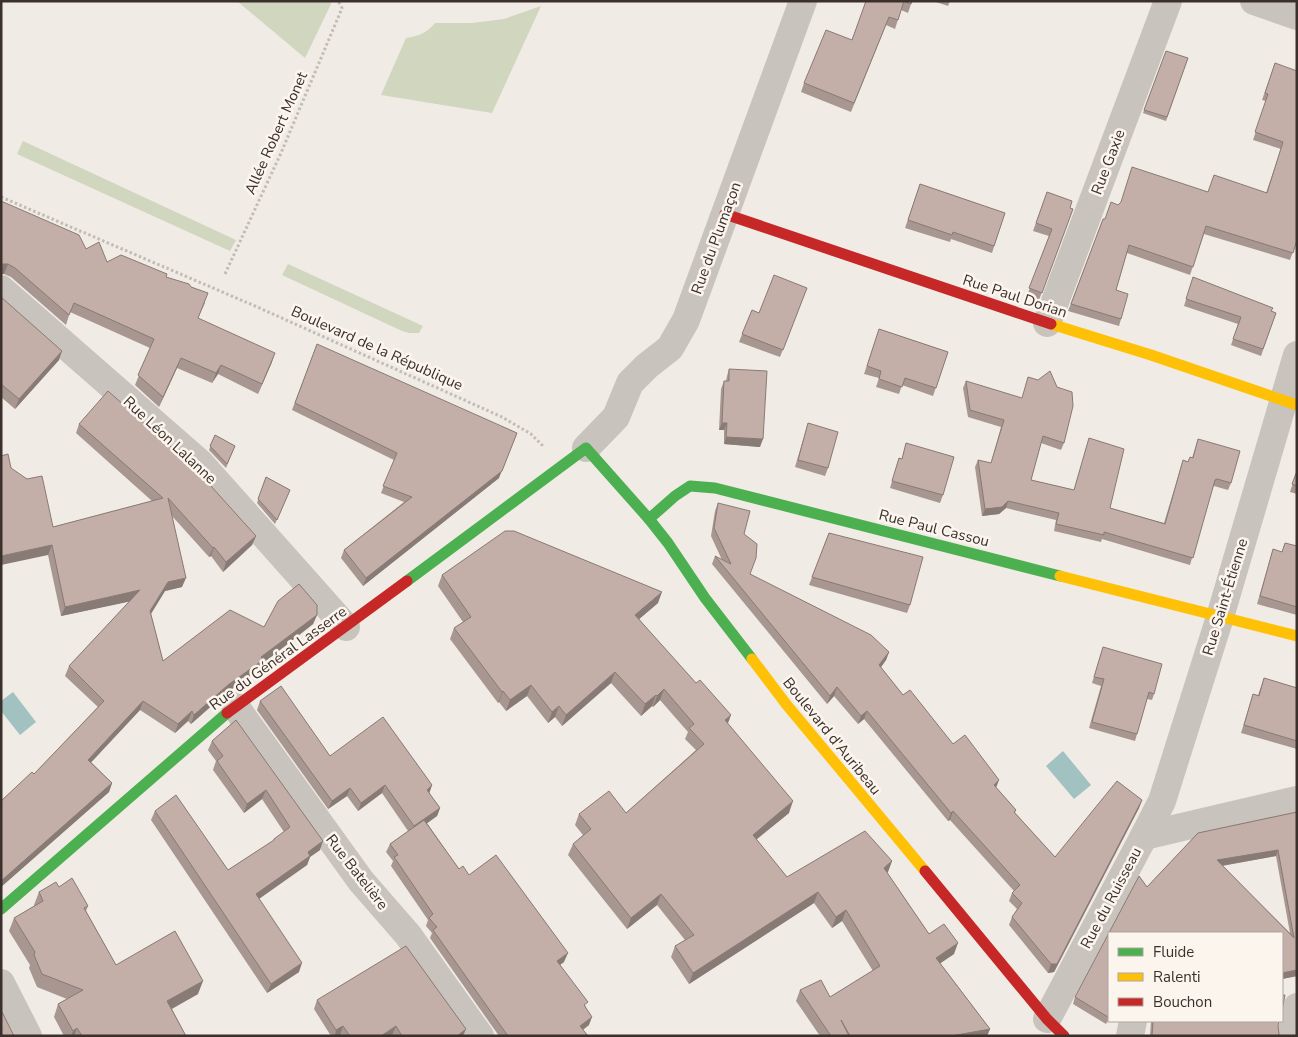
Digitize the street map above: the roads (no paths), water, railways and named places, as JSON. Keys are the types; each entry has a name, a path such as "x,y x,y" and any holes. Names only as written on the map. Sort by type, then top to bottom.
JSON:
{"street":[{"name":"Rue du Plumaçon","path":"586,448 616,417 630,383 647,366 670,348 686,320 803,1"},
{"name":"Rue Gaxie","path":"1047,323 1168,1"},
{"path":"1254,1 1297,16"},
{"name":"Rue Paul Dorian","path":"725,214 1290,403"},
{"name":"Rue Léon Lalanne","path":"1,289 200,464 346,627"},
{"name":"Rue Saint-Étienne","path":"1144,836 1162,801 1290,403 1297,355"},
{"name":"Rue du Général Lasserre","path":"1,909 236,706 346,627 586,448"},
{"name":"Boulevard d'Auribeau","path":"586,448 649,519 668,543 705,598 786,704 1050,1028"},
{"name":"Rue Paul Cassou","path":"649,519 675,496 690,486 715,488 1297,636"},
{"name":"Rue Batelière","path":"236,706 361,881 408,935 480,1036"},
{"name":"Rue du Ruisseau","path":"1050,1028 1144,836 1297,800"},
{"path":"1,983 28,1036"},
{"path":"1291,1036 1297,1007"},
{"path":"1130,1036 1133,1022"}],"water":[{"path":"13,692 36,722 20,735 1,711 1,701"},
{"path":"1063,751 1091,785 1074,799 1046,766"}]}
